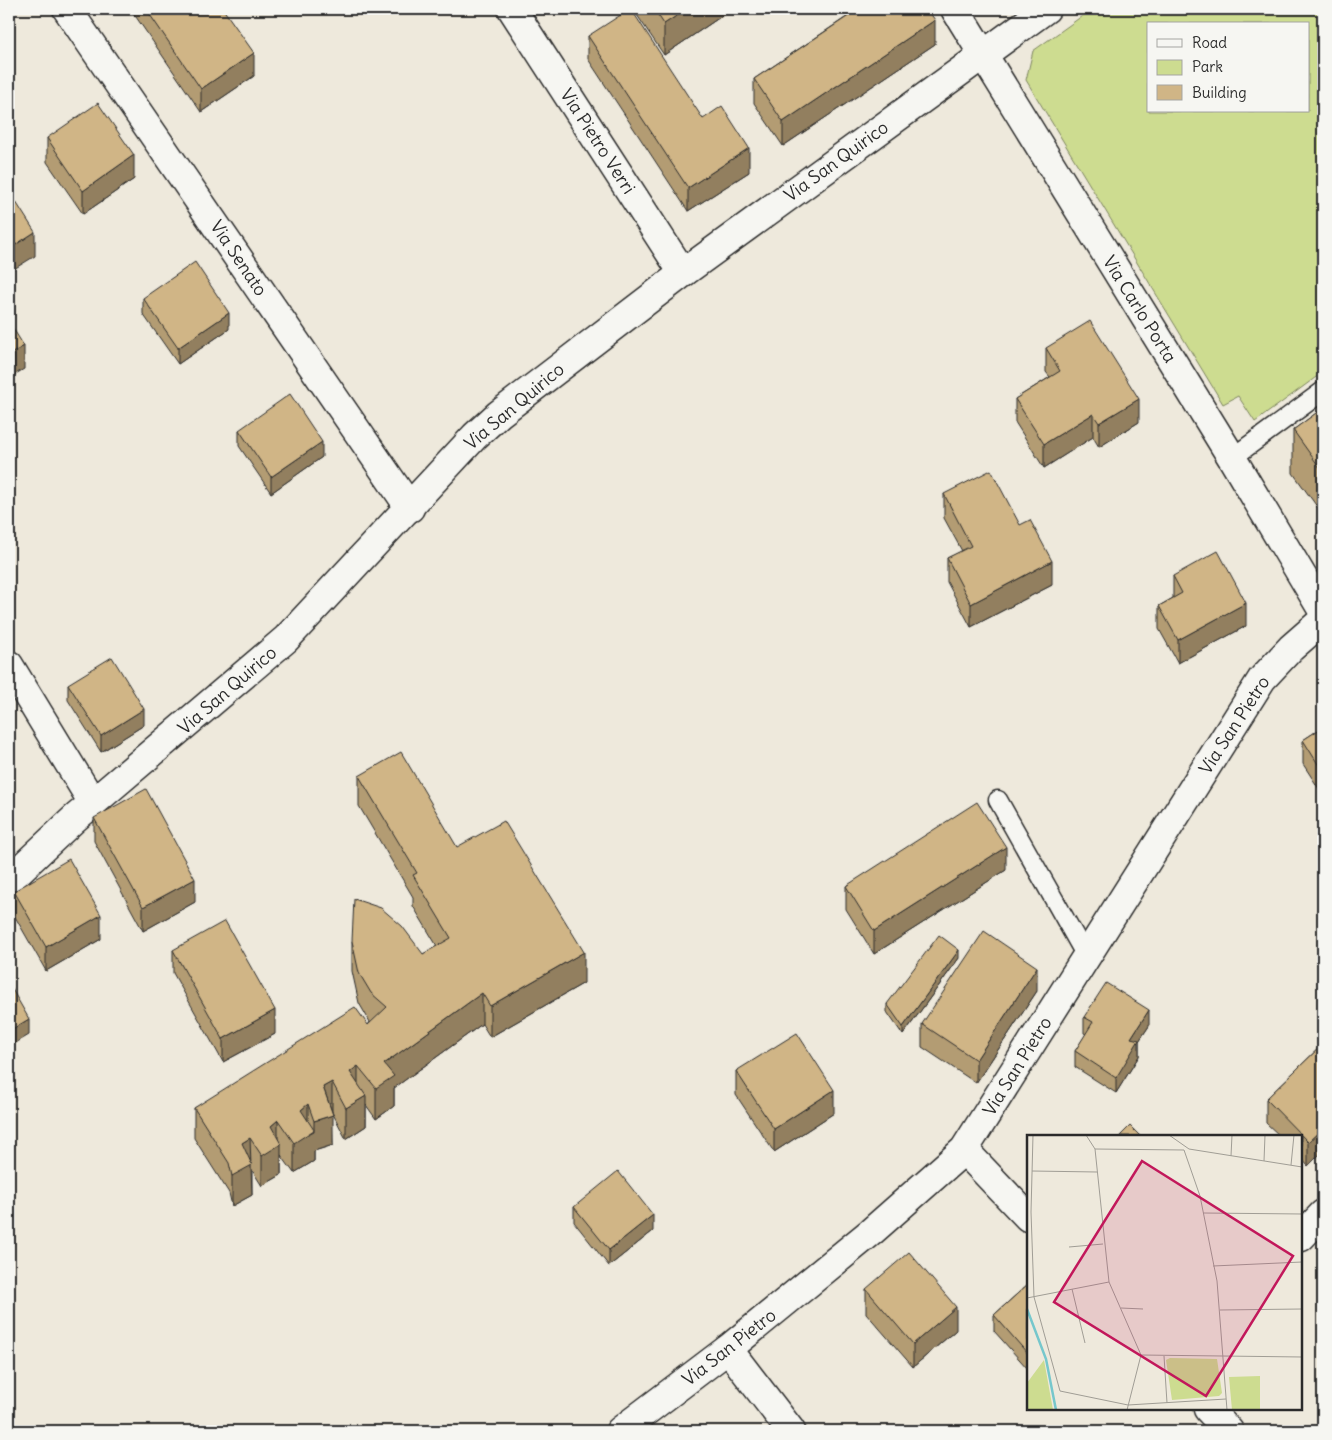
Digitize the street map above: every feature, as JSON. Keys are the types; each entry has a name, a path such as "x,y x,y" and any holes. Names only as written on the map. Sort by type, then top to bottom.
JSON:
{"street":[{"name":"Via Senato","path":"67,9 410,508"},
{"name":"Via Pietro Verri","path":"512,9 683,273"},
{"name":"Via Carlo Porta","path":"955,9 1232,458 1323,611"},
{"name":"Via San Quirico","path":"9,880 93,803 286,640 475,436 499,414 683,273 1046,9"},
{"name":"Via San Pietro","path":"620,1431 728,1349 871,1232 964,1150 1262,679 1291,648 1323,620"},
{"path":"9,665 93,803"},
{"path":"964,1150 1027,1216"},
{"path":"1302,1236 1323,1214"},
{"path":"728,1349 791,1431"},
{"path":"1209,1410 1228,1431"}],"lane":[{"path":"1232,458 1323,391"},
{"path":"998,800 1086,956"}],"green space":[{"path":"1092,9 1323,9 1323,372 1255,422 1238,396 1223,404 1026,80 1033,51"}],"building":[{"path":"146,9 223,9 254,53 201,89"},
{"path":"630,9 703,119 722,106 749,148 688,188 588,36"},
{"path":"654,9 687,9 664,24"},
{"path":"859,9 927,9 935,20 783,122 754,79"},
{"path":"98,103 134,155 83,191 47,138"},
{"path":"9,191 35,232 9,249"},
{"path":"195,262 229,313 178,348 143,298"},
{"path":"1090,321 1139,399 1099,423 1093,414 1044,444 1015,399 1060,371 1046,348"},
{"path":"9,322 24,346 9,355"},
{"path":"290,394 322,442 271,477 239,430"},
{"path":"1323,408 1323,472 1293,430"},
{"path":"991,470 1020,525 1030,520 1052,561 971,604 947,558 971,546 944,494"},
{"path":"1218,551 1246,603 1178,640 1159,606 1182,593 1173,576"},
{"path":"112,657 144,709 101,736 68,684"},
{"path":"1323,727 1323,772 1303,740"},
{"path":"401,752 457,847 504,821 584,952 490,1006 482,993 384,1064 394,1076 376,1088 358,1066 350,1072 366,1096 346,1108 332,1082 323,1087 333,1115 314,1121 308,1104 301,1110 314,1130 294,1143 278,1120 271,1126 281,1144 262,1156 250,1138 242,1143 252,1165 232,1176 229,1163 194,1108 355,1007 368,1025 387,1007 371,993 359,973 352,941 354,899 381,908 402,926 423,954 451,938 413,875 417,873 359,776"},
{"path":"146,789 195,879 143,907 94,818"},
{"path":"977,802 1006,847 874,931 846,886"},
{"path":"69,859 101,915 46,947 14,891"},
{"path":"225,921 275,1010 223,1039 173,950"},
{"path":"984,931 1037,967 976,1060 922,1024"},
{"path":"939,935 959,950 903,1027 887,1004"},
{"path":"1106,983 1149,1010 1131,1038 1139,1040 1116,1078 1075,1051 1093,1022 1084,1017"},
{"path":"9,984 29,1019 9,1031"},
{"path":"797,1033 834,1090 774,1129 736,1071"},
{"path":"1323,1044 1323,1128 1308,1142 1266,1099"},
{"path":"1130,1126 1139,1135 1121,1135"},
{"path":"618,1171 653,1215 609,1250 574,1207"},
{"path":"909,1252 956,1307 913,1344 866,1289"},
{"path":"1027,1285 1027,1353 994,1315"}]}
